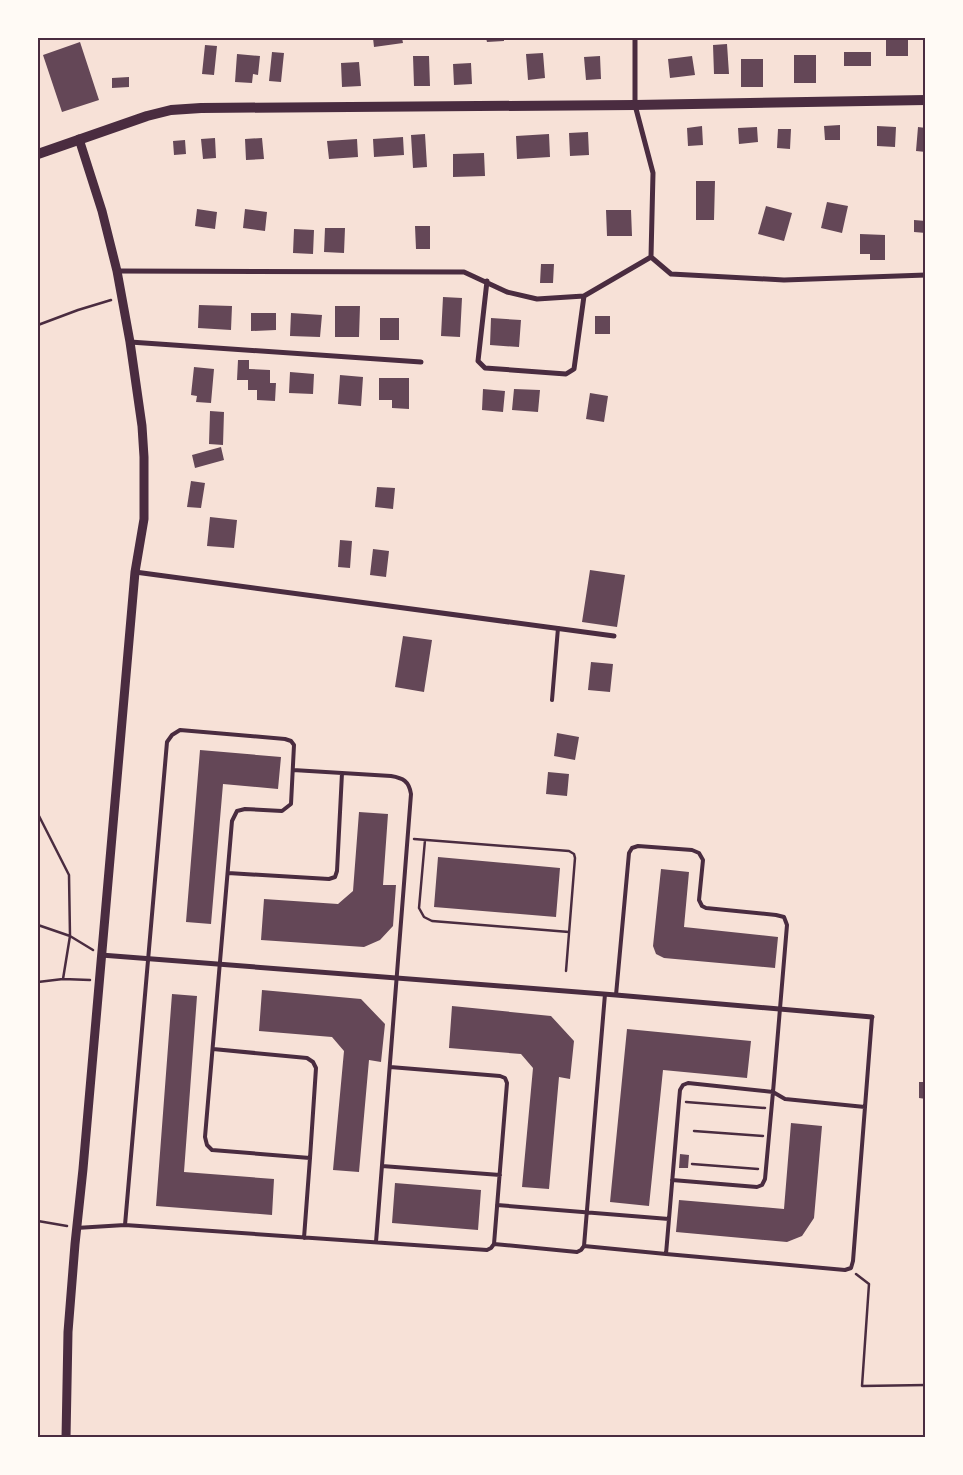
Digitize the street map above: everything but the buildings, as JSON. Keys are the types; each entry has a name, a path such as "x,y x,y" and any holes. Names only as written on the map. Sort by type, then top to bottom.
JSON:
{"main road":[{"path":"38,154 147,116 170,110 201,108 635,105 926,100"}],"street":[{"path":"635,38 635,105 653,173 651,257"},
{"path":"66,1438 68,1332 76,1228 135,572 144,520 142,426 118,270 79,139"},
{"path":"651,257 671,274 784,280 926,275"},
{"path":"118,270 464,272 487,281 507,292 537,299 584,296 651,257"},
{"path":"487,281 478,361 485,368 566,374 574,369 584,296"},
{"path":"130,342 421,362"},
{"path":"135,572 614,636"},
{"path":"101,955 780,1008 872,1017"}],"lane":[{"path":"552,700 558,628"},
{"path":"125,1225 167,742 172,734 180,730 284,739 294,745 291,804 282,811 250,808 237,811 232,821 205,1137 207,1145 212,1150 310,1158"},
{"path":"293,770 391,776 404,779 410,788 408,838 376,1242"},
{"path":"228,872 329,879 335,877 337,871 342,773"},
{"path":"616,995 629,853 632,848 638,846 692,850 699,853 703,860 699,900 702,906 706,908 784,917 787,925 765,1179 762,1185 757,1187 672,1180"},
{"path":"494,1244 577,1252 584,1246 605,994"},
{"path":"584,1246 845,1270 851,1268 872,1017"},
{"path":"213,1049 307,1058 313,1062 316,1068 304,1238"},
{"path":"76,1228 125,1225 487,1250 492,1248 494,1244 500,1175 507,1083 505,1078 500,1076 390,1067"},
{"path":"666,1254 680,1090 683,1085 688,1083 773,1092 785,1099 865,1106"},
{"path":"382,1166 500,1175"},
{"path":"497,1206 669,1219"}],"path":[{"path":"38,325 78,310 122,297"},
{"path":"38,814 70,875 70,936 63,979"},
{"path":"408,838 569,852 574,854 566,971"},
{"path":"425,840 419,908 424,918 432,921 569,932"},
{"path":"38,924 70,936 101,955"},
{"path":"38,982 63,979 99,980"},
{"path":"679,1102 771,1108"},
{"path":"694,1131 769,1136"},
{"path":"692,1164 766,1170"},
{"path":"38,1221 76,1228"},
{"path":"849,1269 869,1284 862,1386 926,1385"}]}
